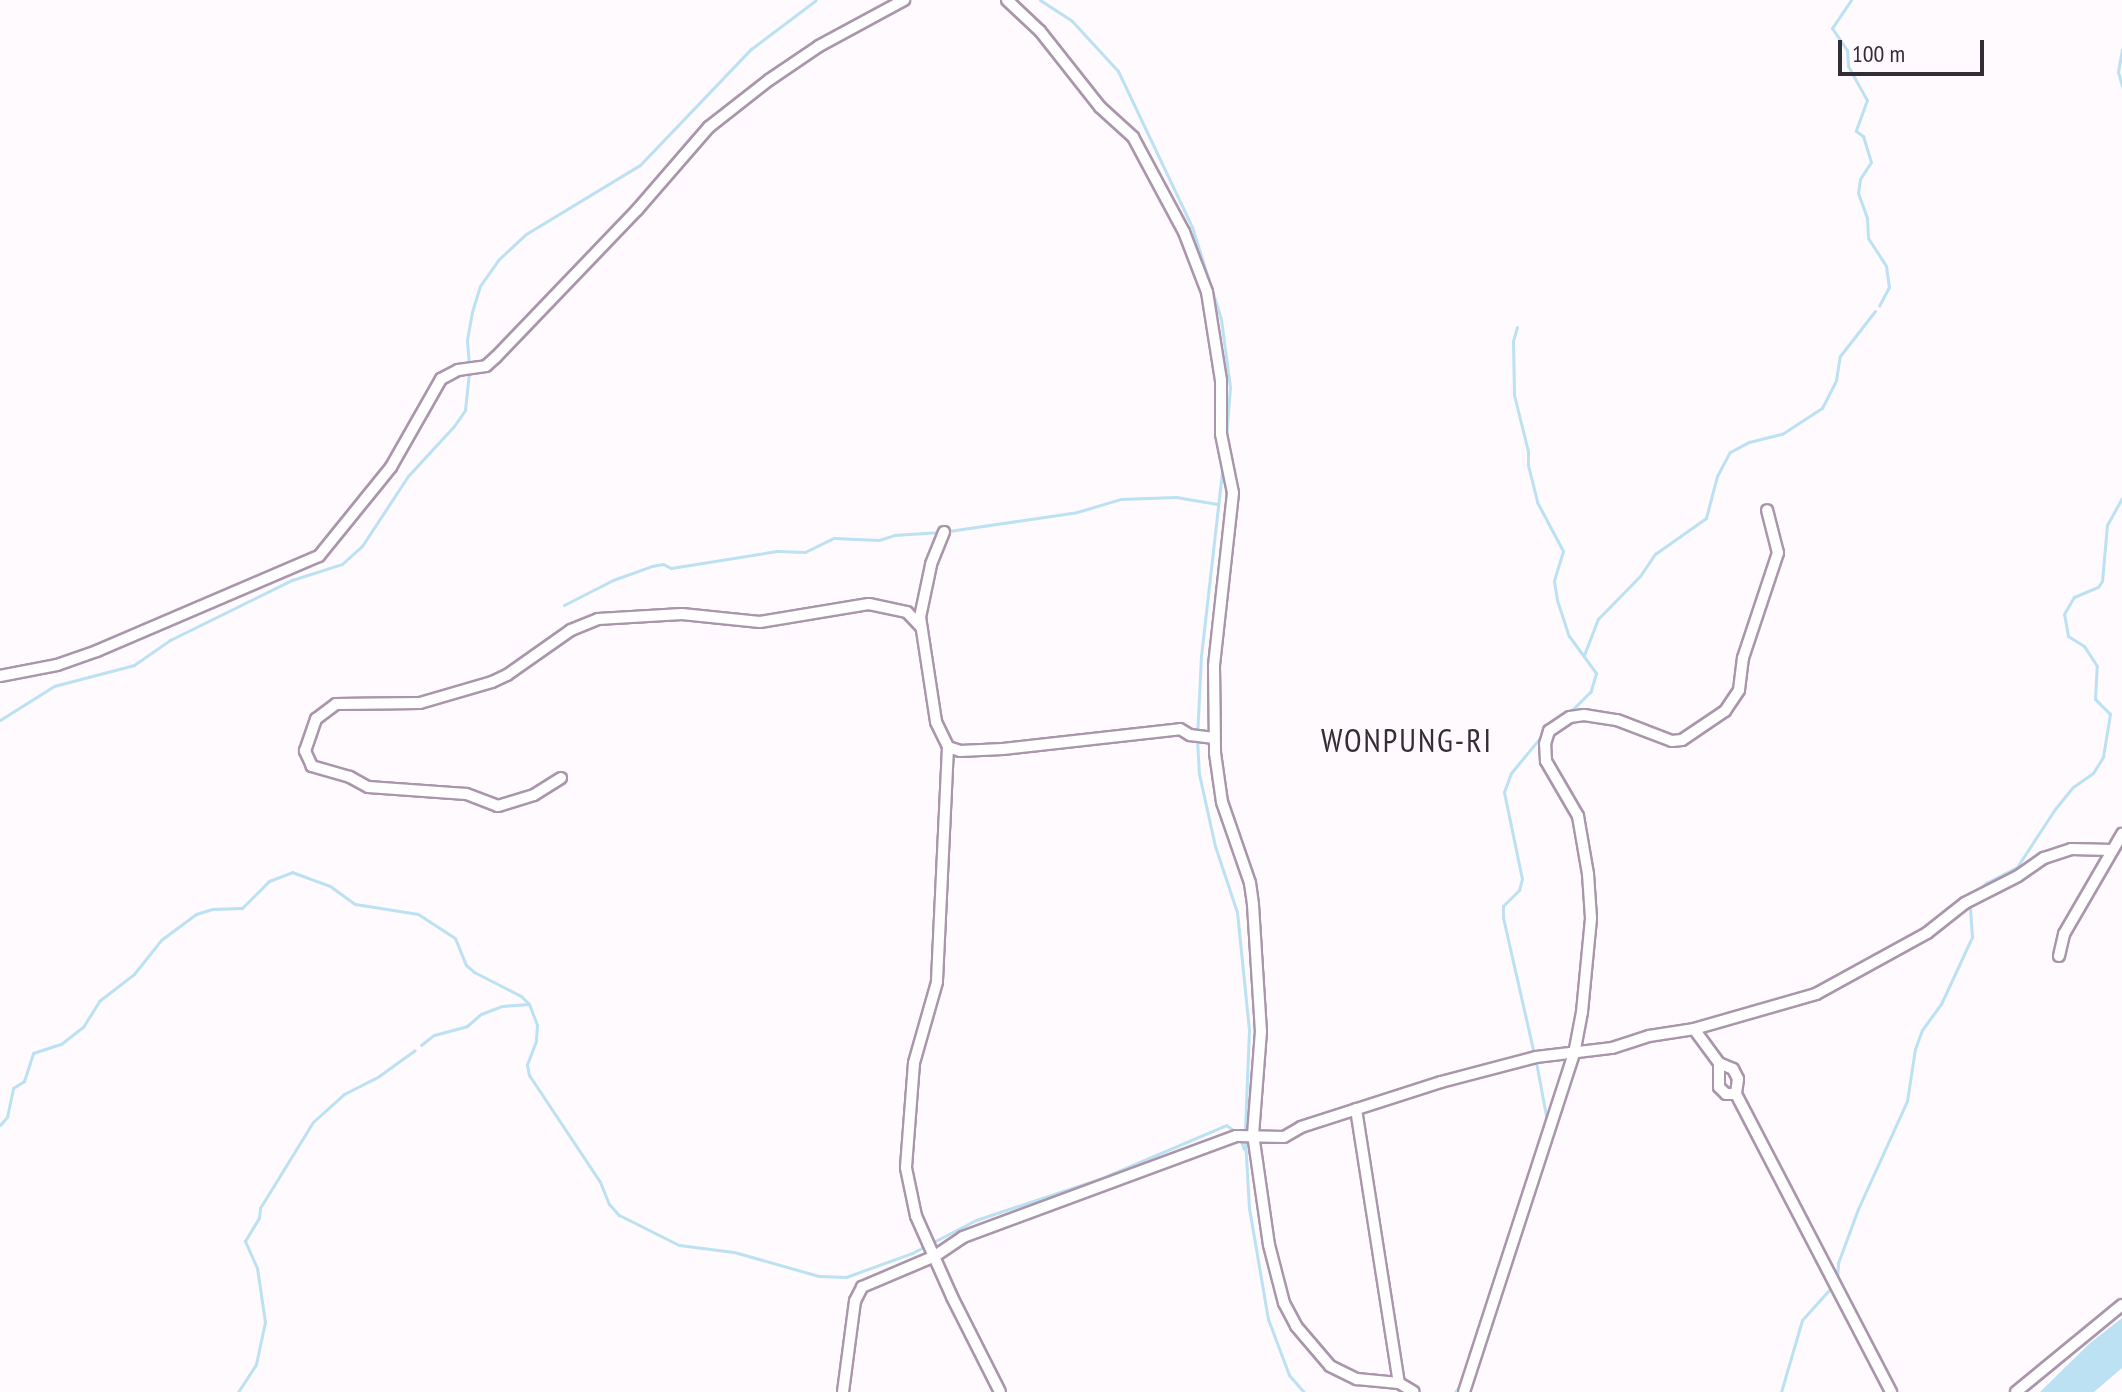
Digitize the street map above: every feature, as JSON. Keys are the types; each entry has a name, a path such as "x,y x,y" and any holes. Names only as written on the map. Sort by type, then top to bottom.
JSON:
{"street":[{"path":"0,676 57,665 97,651 319,556 391,467 441,379 458,370 486,366 496,357 637,210 709,127 819,46 904,0"},
{"path":"1007,0 1040,31 1100,107 1133,137 1184,232 1207,292 1221,380 1221,434 1233,493 1214,666 1214,738 1222,802 1250,883 1253,905 1261,1031 1253,1134 1269,1245 1284,1303 1296,1326 1324,1359 1344,1375 1371,1382 1399,1383 1414,1392"},
{"path":"1464,1392 1574,1054 1588,964 1590,896 1578,816 1546,761 1545,744 1549,731 1558,723 1584,715 1617,720 1672,741 1682,740 1725,711 1739,690 1743,658 1778,553 1767,510"},
{"path":"944,532 931,565 920,617 936,722 948,747 937,982 914,1063 906,1168 916,1216 1000,1392"},
{"path":"561,778 534,795 498,806 466,794 368,787 350,777 312,766 305,751 316,719 336,704 420,703 492,682 571,630 598,619 682,614 760,622 869,604 907,612 921,627"},
{"path":"948,747 960,751 1003,749 1180,729 1190,735 1214,738"},
{"path":"2059,956 2064,934 2122,834"},
{"path":"843,1392 855,1301 862,1287 935,1256 963,1237 1236,1136 1284,1137 1301,1127 1356,1109 1536,1057 1574,1054 1694,1029 1831,987 1927,933 1965,903 2018,876 2044,858 2071,849 2112,850"},
{"path":"1694,1029 1719,1063 1733,1069 1738,1079 1736,1094 1891,1392"},
{"path":"1719,1063 1719,1087 1726,1094 1736,1094"},
{"path":"1356,1109 1399,1383"},
{"path":"2016,1392 2122,1305"}],"water":[{"path":"2122,1318 2122,1368 2094,1392 2040,1392 2090,1343"}],"waterway":[{"path":"469,364 467,340 472,312 480,286 498,260 526,234 640,165 751,49 816,0"},
{"path":"1040,0 1072,21 1118,71 1192,227 1221,319 1230,387 1226,439"},
{"path":"1851,0 1832,28 1847,50 1848,66 1867,100 1856,131 1863,136 1871,162 1860,179 1858,193 1867,218 1868,238 1886,266 1889,287 1879,306"},
{"path":"2122,49 2118,72 2122,86"},
{"path":"1584,655 1598,619 1640,576 1655,554 1706,518 1717,476 1730,452 1749,442 1782,434 1822,408 1836,380 1840,356 1875,311"},
{"path":"1517,327 1513,341 1514,395 1528,451 1528,465 1537,502 1563,551 1554,581 1557,600 1569,636 1596,673 1591,691 1569,713"},
{"path":"0,720 54,686 134,665 170,640 292,580 342,564 362,546 408,476 465,410 469,371"},
{"path":"1223,463 1201,656 1197,738 1199,774 1215,846 1237,912 1249,1030 1245,1131"},
{"path":"949,531 1077,512 1121,499 1176,497 1217,504"},
{"path":"1971,897 1986,883 2017,867 2055,809 2073,787 2093,773 2103,757 2110,714 2095,699 2097,666 2084,646 2068,636 2064,614 2074,597 2098,587 2102,581 2107,525 2122,498"},
{"path":"564,605 613,580 652,566 663,564 671,568 777,551 805,552 834,538 879,540 894,535 941,532"},
{"path":"1534,1054 1503,917 1503,906 1519,890 1522,879 1504,792 1511,773 1544,733"},
{"path":"0,1125 7,1117 13,1088 24,1081 33,1053 61,1044 83,1027 99,1001 134,974 161,940 196,914 212,909 242,908 269,881 292,872 330,886 355,904 418,914 455,938 466,965 474,972 521,996 529,1004 537,1025 536,1041 527,1065 529,1075 600,1182 609,1204 619,1215 679,1245 734,1252 819,1276 846,1277 912,1253 976,1220 1102,1178 1226,1125 1236,1132"},
{"path":"1837,1279 1838,1263 1858,1209 1907,1101 1915,1049 1922,1030 1941,1004 1972,937 1970,905"},
{"path":"421,1045 434,1035 467,1026 481,1014 502,1006 529,1004"},
{"path":"238,1392 256,1364 265,1322 257,1268 245,1241 259,1218 260,1208 313,1122 344,1094 379,1076 415,1050"},
{"path":"1536,1062 1547,1121"},
{"path":"1240,1139 1244,1149"},
{"path":"1245,1139 1249,1208 1268,1319 1289,1375 1304,1392"},
{"path":"1781,1392 1802,1320 1830,1289"},
{"path":"1455,1392 1462,1383"}],"district":[{"name":"WONPUNG-RI","path":"1407,740"}]}
